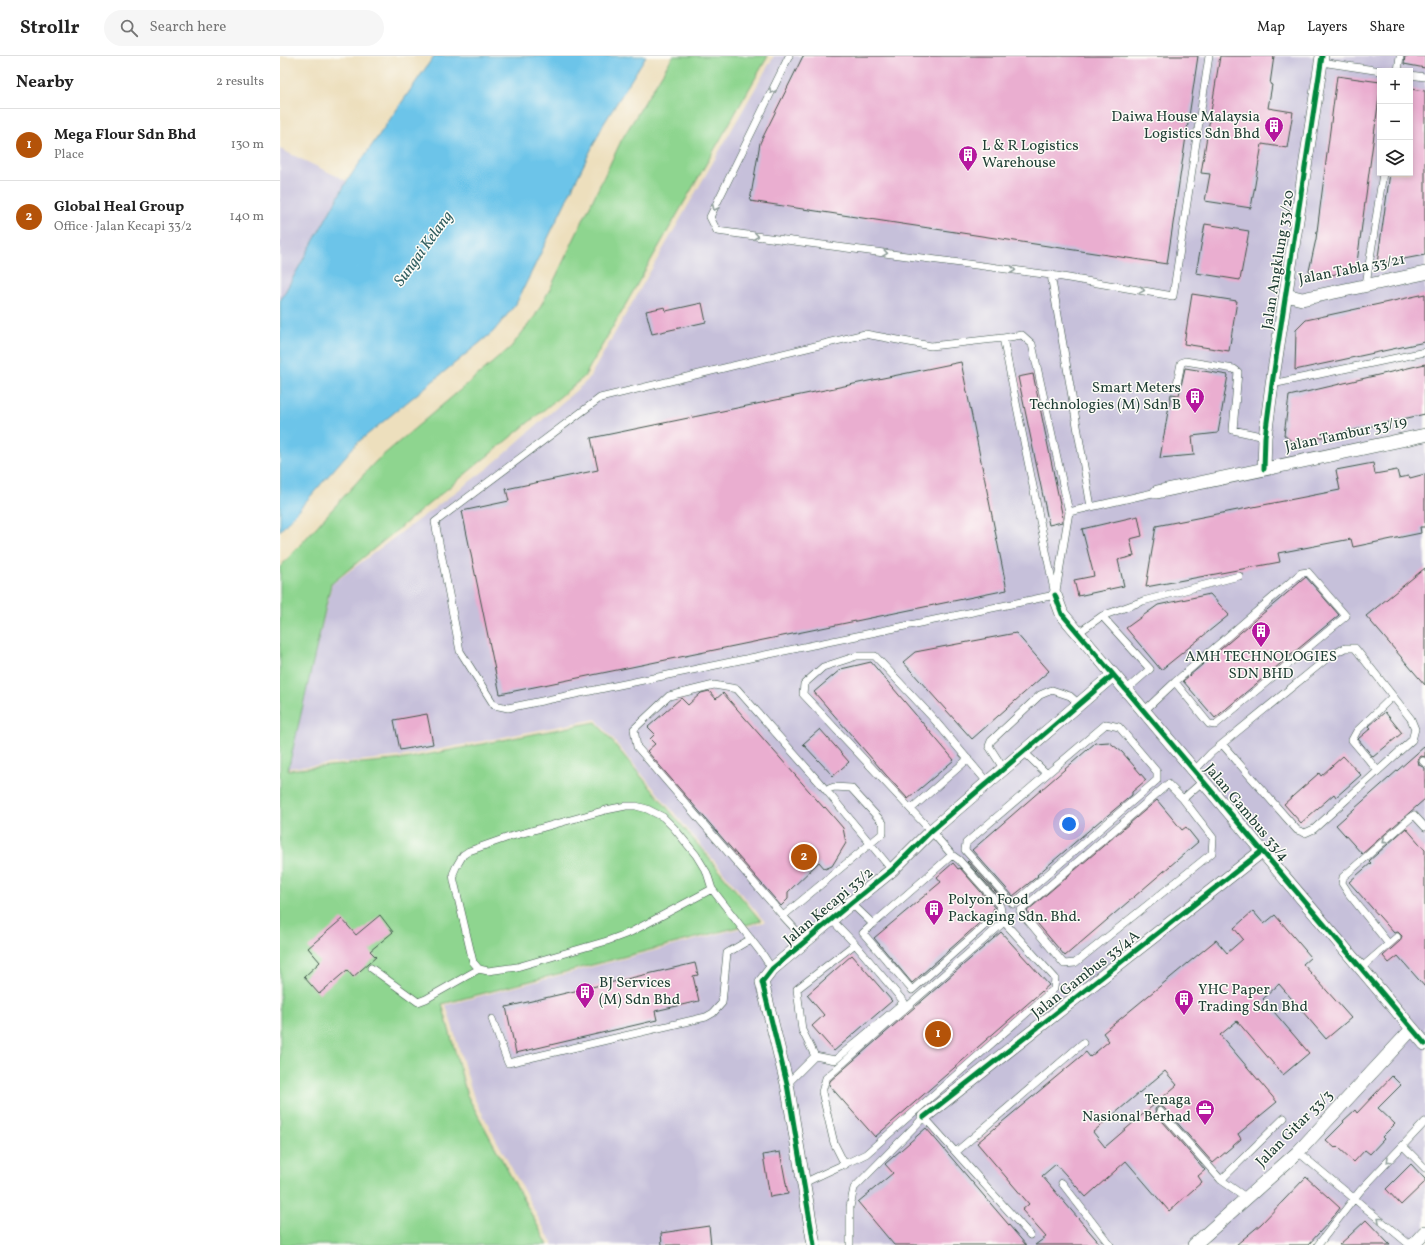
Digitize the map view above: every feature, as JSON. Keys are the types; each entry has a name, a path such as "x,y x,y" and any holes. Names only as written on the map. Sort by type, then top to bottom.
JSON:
{"street":[{"name":"Jalan Angklung 33/20","path":"1264,469 1265,437 1272,384 1322,59"},
{"name":"Jalan Tabla 33/21","path":"1286,295 1302,299 1425,273"},
{"name":"Jalan Tambur 33/19","path":"1157,492 1425,435"},
{"name":"Jalan Gambus 33/4","path":"1055,595 1062,614 1425,1044"},
{"name":"Jalan Kecapi 33/2","path":"814,1245 787,1084 762,982 772,969 850,903 892,870 932,831 987,782 1113,675"},
{"name":"Jalan Gambus 33/4A","path":"924,1117 1262,851"},
{"name":"Jalan Gitar 33/3","path":"1194,1245 1298,1152 1412,1029"},
{"path":"1411,1245 1425,1232"}],"lane":[{"path":"789,56 710,217 717,231 1051,275 1173,296 1209,56"},
{"path":"1398,68 1400,56"},
{"path":"1322,59 1377,70"},
{"path":"1413,75 1425,77"},
{"path":"1366,285 1383,176"},
{"path":"1051,275 1092,507"},
{"path":"864,334 930,346 1022,335 1032,344 1069,512 1055,595 508,708 494,705 460,650 435,522 600,398 864,334"},
{"path":"1003,338 1055,595"},
{"path":"1272,384 1425,352"},
{"path":"1177,384 1181,363 1185,362 1234,369 1238,372 1233,430 1265,437"},
{"path":"1069,512 1157,492"},
{"path":"1144,711 1175,682 1301,573 1308,572 1346,616 1215,725 1209,724 1175,682"},
{"path":"1078,633 1102,616 1143,601 1239,576"},
{"path":"1102,616 1150,669 1126,690"},
{"path":"1194,771 1211,753 1222,744 1330,656 1345,648 1355,648 1411,719 1415,729 1412,740 1314,829 1305,833 1297,830 1222,744"},
{"path":"952,855 863,933 912,990 1001,911 1000,906 959,860 952,855 932,831 803,694 804,684 823,667 857,656 876,656 932,717 987,782"},
{"path":"806,941 637,747 634,729 669,696 714,685 737,689 826,790 892,870"},
{"path":"1003,768 989,746 991,741 1040,694 1052,690 1070,696 1079,704"},
{"path":"1378,771 1352,740 1357,731 1393,696"},
{"path":"1106,724 1119,727 1157,772 1157,780 1013,904 966,850 966,843 1047,774 1106,724"},
{"path":"1024,752 1047,774"},
{"path":"911,809 968,759"},
{"path":"1183,799 1203,781"},
{"path":"1168,784 1183,799 1213,838 1212,852 1075,963 1064,964 1020,911 1168,784"},
{"path":"783,916 883,833 883,823 851,788 834,787 826,790"},
{"path":"479,969 473,962 455,890 453,874 463,855 479,847 509,837 606,810 626,806 636,806 647,809 663,817 674,828 696,855 707,873 712,889 772,969"},
{"path":"1388,943 1349,894 1342,883 1343,877 1414,815 1425,827"},
{"path":"371,968 418,1002 479,969 488,970 517,967 608,941 632,932 712,889"},
{"path":"850,903 874,924"},
{"path":"815,1056 835,1060 904,1002 855,944 831,919"},
{"path":"804,1183 845,1165 866,1154 1054,989 1055,978 1004,922 826,1078 822,1092 834,1143 845,1165"},
{"path":"1361,968 1396,937"},
{"path":"492,1018 508,1063 706,1017 713,1013 722,1003 727,953 751,939"},
{"path":"815,1056 802,1030 797,989 855,944"},
{"path":"956,1152 1083,1043"},
{"path":"787,1084 815,1056"},
{"path":"1160,1111 1221,1180 1248,1198"},
{"path":"850,1244 850,1207 854,1188 924,1117 1030,1235"},
{"path":"1221,1180 1284,1118"},
{"path":"1318,1245 1354,1199 1425,1122"},
{"path":"1402,1146 1425,1168"},
{"path":"1298,1152 1411,1245"},
{"path":"1062,1183 1110,1245"}],"shaded area":[{"path":"774,56 1425,56 1425,1245 553,1245 474,1098 446,1005 765,922 596,719 404,756 288,768 332,584 488,468 588,380"},
{"path":"280,149 347,181 280,301"}],"green space":[{"path":"673,56 768,56 584,377 331,584 288,770 405,759 596,722 761,921 442,1004 467,1095 548,1245 280,1245 280,567 375,462 511,347 535,316 551,287 622,139"}],"water":[{"name":"Sungai Kelang","path":"434,56 646,56 603,125 516,304 493,332 357,443 280,531 280,301 347,181"}],"building":[{"name":"L & R Logistics Warehouse","path":"803,56 1198,56 1167,264 750,201 760,143"},
{"name":"Daiwa House Malaysia Logistics Sdn Bhd","path":"1220,56 1274,56 1270,84 1272,85 1268,108 1293,112 1287,148 1262,144 1251,208 1205,201 1210,174 1201,173"},
{"path":"1405,56 1425,56 1425,68 1404,64"},
{"path":"1337,76 1377,82 1377,112 1356,270 1316,278 1309,271 1316,239"},
{"path":"1413,89 1425,91 1425,255 1377,264 1390,176 1413,176"},
{"path":"1205,224 1249,231 1240,280 1196,273"},
{"path":"1192,294 1237,301 1229,351 1184,344"},
{"path":"1425,294 1425,342 1295,370 1296,330 1306,320"},
{"path":"702,303 706,322 652,334 646,311 665,307 666,311"},
{"path":"961,362 1007,590 500,694 462,511 509,501 506,489 598,470 591,438"},
{"path":"1425,364 1425,414 1328,436 1293,442 1284,435 1289,396"},
{"name":"Smart Meters Technologies (M) Sdn B","path":"1185,368 1228,375 1218,433 1192,436 1194,455 1160,458 1171,394 1179,395"},
{"path":"1033,374 1063,518 1062,522 1049,525 1018,377"},
{"path":"1373,463 1375,474 1397,470 1399,478 1409,476 1410,478 1425,474 1425,527 1420,527 1421,533 1353,547 1351,539 1278,553 1280,562 1146,587 1156,526 1340,490 1336,470"},
{"path":"1138,516 1142,536 1130,539 1134,556 1118,560 1124,586 1078,596 1074,580 1094,576 1082,529"},
{"path":"1425,568 1425,685 1366,616"},
{"name":"AMH TECHNOLOGIES SDN BHD","path":"1306,577 1339,615 1215,718 1183,681"},
{"path":"1210,594 1229,615 1161,670 1126,628 1158,605"},
{"path":"1016,633 1049,671 972,739 903,662 915,652"},
{"path":"871,662 954,760 908,799 814,692 841,669"},
{"path":"709,691 716,699 723,693 843,828 846,843 832,866 825,869 819,862 788,892 788,899 781,906 647,751 655,744 650,739 655,734 648,727 681,698 688,705 701,693"},
{"path":"1385,712 1402,733 1373,757 1358,739 1371,728 1369,726"},
{"path":"427,714 433,744 400,750 394,720"},
{"path":"820,729 849,762 833,776 803,744"},
{"path":"1109,742 1122,752 1146,780 1132,792 1132,795 1013,896 972,850 1095,743"},
{"path":"1425,746 1425,757 1421,756 1418,760 1419,765 1425,768 1425,799 1362,854 1336,825"},
{"path":"1343,756 1361,775 1336,797 1334,794 1301,823 1284,804 1319,773 1321,776"},
{"path":"1157,800 1182,830 1186,827 1198,842 1065,956 1027,911"},
{"path":"1406,828 1425,850 1425,987 1398,956 1389,963 1383,956 1400,941 1402,936 1398,932 1394,933 1349,882 1371,863 1369,861"},
{"path":"968,861 1003,900 1002,901 967,862"},
{"name":"Polyon Food Packaging Sdn. Bhd.","path":"953,863 958,869 960,868 995,908 912,983 874,938 941,882 937,877"},
{"path":"1253,911 1264,924 1275,915 1311,957 1303,964 1351,1018 1326,1039 1279,984 1263,999 1309,1053 1283,1075 1237,1021 1220,1035 1277,1102 1238,1134 1241,1139 1213,1163 1164,1108 1159,1106 1155,1109 1156,1114 1205,1170 1198,1176 1202,1182 1169,1211 1126,1161 1086,1197 1056,1164 1042,1176 1101,1245 1035,1245 1046,1237 1022,1210 1029,1204 977,1143 1086,1052 1090,1057 1109,1041 1103,1033 1216,940 1227,953 1243,939 1234,928","holes":["1165,1071 1177,1085 1105,1147 1093,1132"]},
{"path":"380,915 393,932 370,951 376,957 353,977 347,970 319,994 304,977 320,962 308,948 342,919 356,935"},
{"path":"1001,932 1049,985 875,1137 829,1085 830,1081"},
{"path":"852,955 892,1001 834,1051 812,1026 824,1015 807,995"},
{"name":"BJ Services (M) Sdn Bhd","path":"695,963 698,975 693,976 699,1001 655,1011 657,1020 516,1053 506,1007"},
{"path":"1392,1076 1401,1085 1378,1108 1395,1124 1382,1137 1384,1139 1370,1154 1365,1150 1354,1162 1337,1146 1335,1148 1326,1140 1355,1110 1357,1113"},
{"path":"926,1128 1026,1245 894,1245 858,1202 893,1173 885,1164"},
{"path":"780,1152 788,1194 770,1197 763,1155"},
{"path":"1411,1164 1425,1179 1425,1182 1401,1205 1386,1189"},
{"path":"1306,1177 1340,1208 1308,1245 1236,1245 1261,1224"},
{"path":"1366,1220 1390,1245 1339,1245 1349,1236"},
{"path":"709,1226 711,1245 662,1245 661,1233"}],"cycle path":[{"path":"1264,469 1265,437 1272,384 1322,56"},
{"path":"1055,595 1062,614 1425,1044"},
{"path":"814,1245 787,1084 762,982 772,969 892,870 931,831 1113,675"},
{"path":"924,1117 1262,851"}],"place":[{"name":"Daiwa House Malaysia Logistics Sdn Bhd","path":"1274,143"},
{"name":"L & R Logistics Warehouse","path":"968,172"},
{"name":"Smart Meters Technologies (M) Sdn B","path":"1195,414"},
{"name":"AMH TECHNOLOGIES SDN BHD","path":"1261,648"},
{"name":"Global Heal Group","path":"804,857"},
{"name":"Polyon Food Packaging Sdn. Bhd.","path":"934,926"},
{"name":"BJ Services (M) Sdn Bhd","path":"585,1009"},
{"name":"YHC Paper Trading Sdn Bhd","path":"1184,1016"},
{"name":"Mega Flour Sdn Bhd","path":"938,1034"},
{"name":"Tenaga Nasional Berhad","path":"1205,1126"}]}
